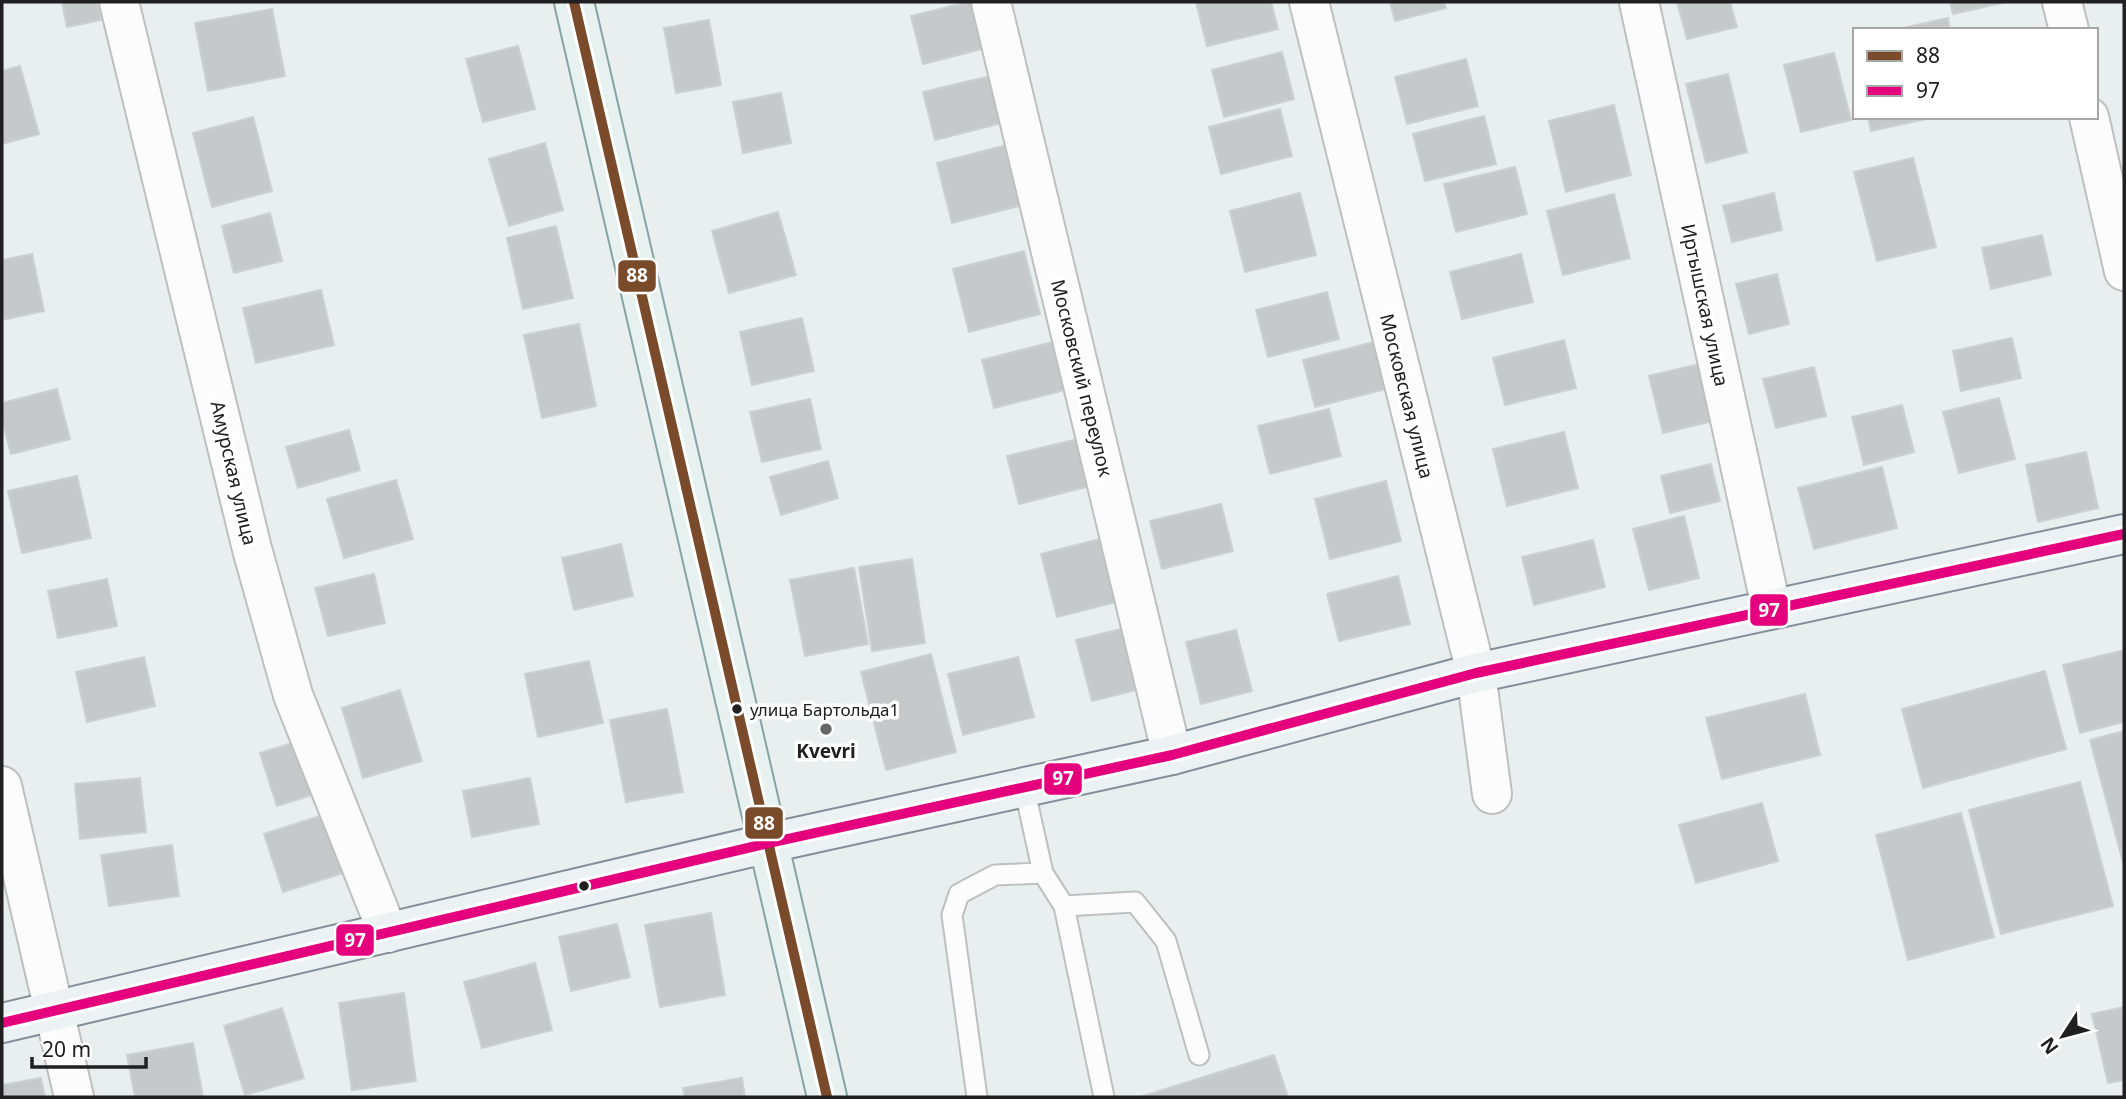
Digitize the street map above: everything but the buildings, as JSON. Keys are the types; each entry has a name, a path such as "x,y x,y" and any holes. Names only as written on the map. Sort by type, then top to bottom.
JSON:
{"main road":[{"path":"574,2 827,1097"}],"street":[{"name":"Амурская улица","path":"119,2 252,549 293,695 388,933"},
{"name":"Московский переулок","path":"991,2 1172,755"},
{"name":"Московская улица","path":"1309,2 1476,673 1492,794"},
{"name":"Иртышская улица","path":"1639,2 1772,607"},
{"path":"2062,2 2068,28"},
{"path":"2089,119 2124,271"},
{"path":"2,1023 769,843 1172,755 1476,673 1772,607 2124,534"},
{"path":"2,786 74,1097"}],"lane":[{"path":"1024,787 1043,873 1064,906 1104,1097"},
{"path":"977,1097 952,915 959,894 995,875 1043,873"},
{"path":"1064,906 1135,902 1166,940 1199,1055"}],"transit line":[{"name":"88","path":"574,2 827,1097"},
{"name":"97","path":"2,1023 769,843 1172,755 1476,673 2124,534"}],"place":[{"name":"улица Бартольда1","path":"737,709"},
{"name":"Kvevri","path":"826,729"}]}
